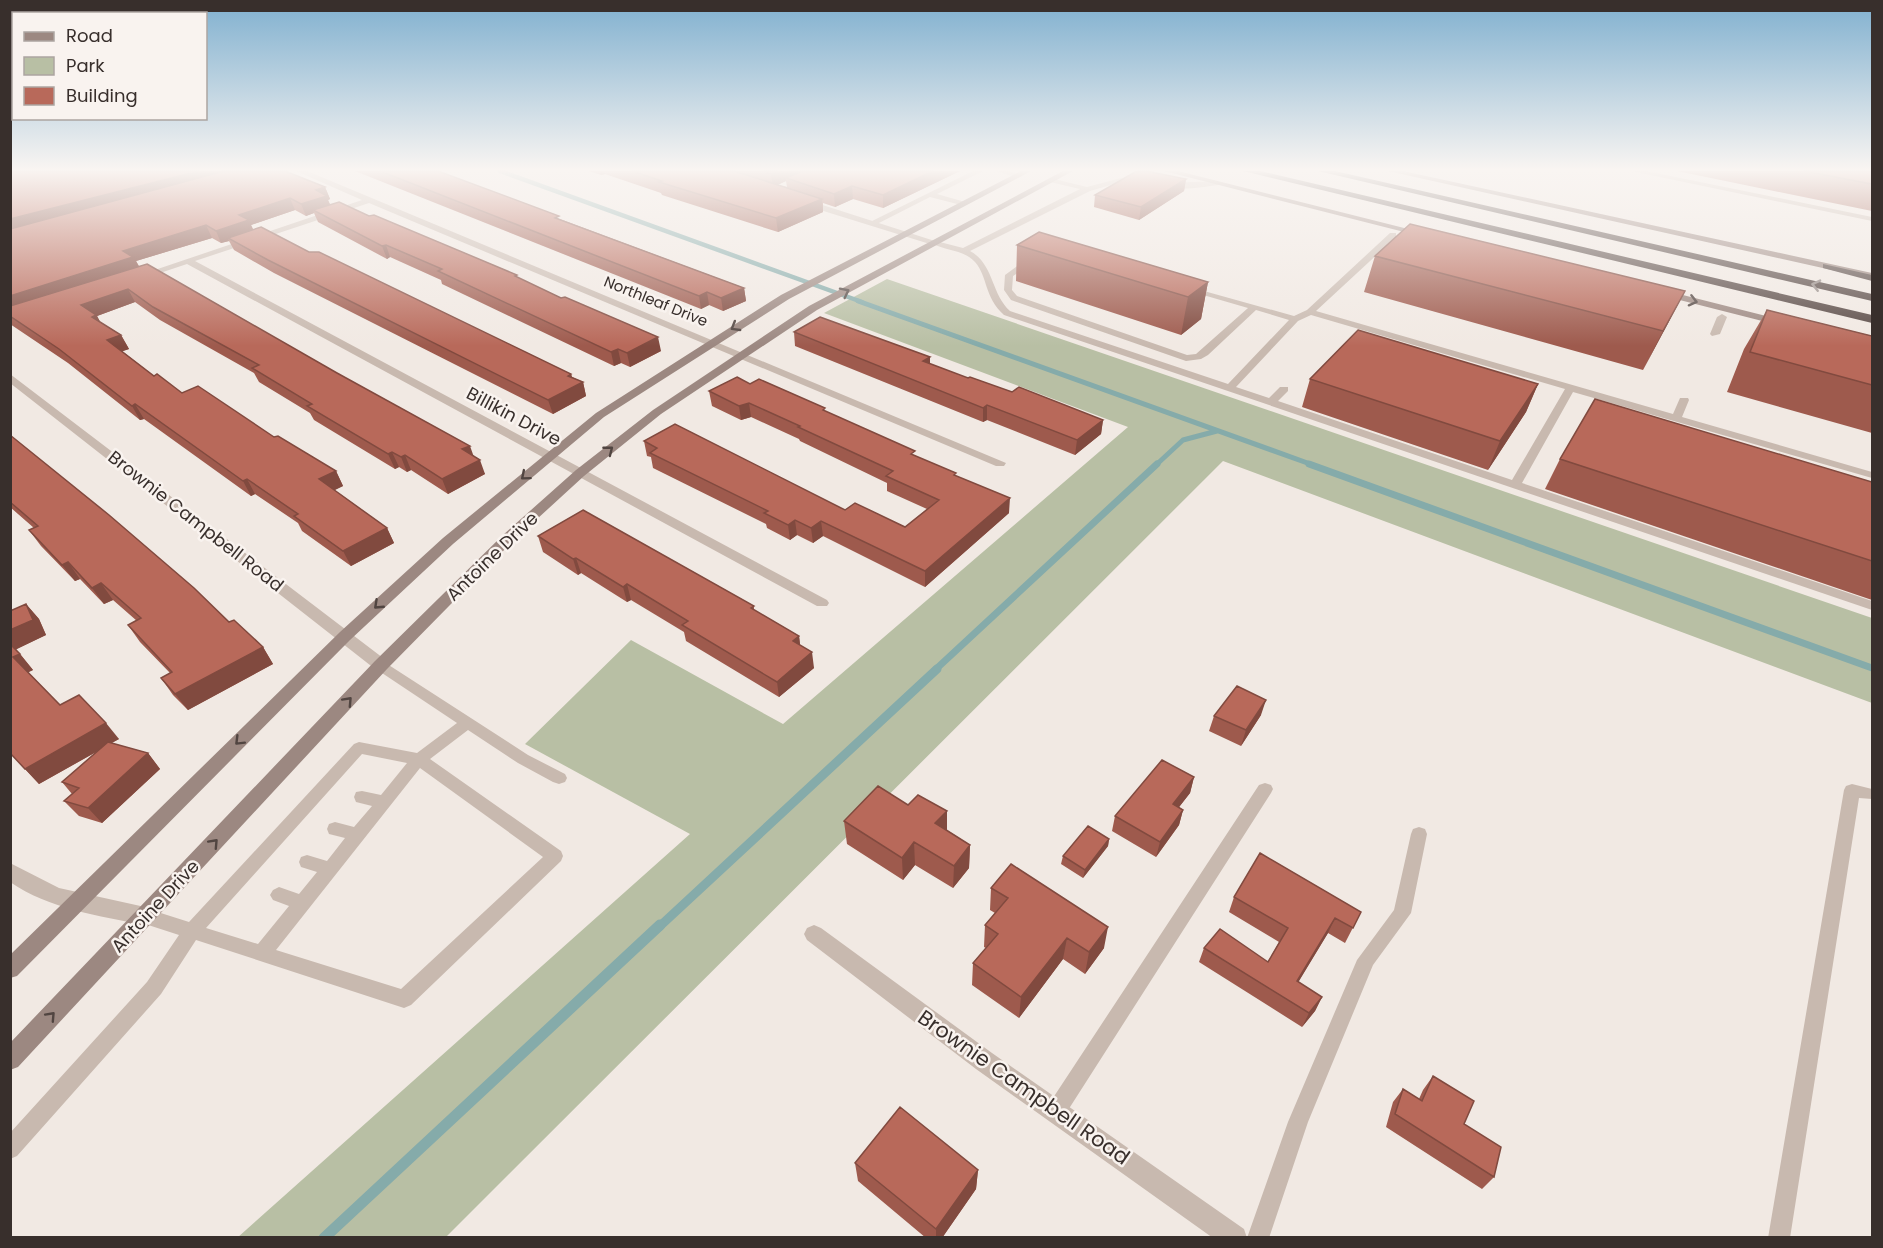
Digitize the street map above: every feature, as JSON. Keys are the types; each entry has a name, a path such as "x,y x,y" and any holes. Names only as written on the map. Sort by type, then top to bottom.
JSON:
{"highway":[{"path":"1495,229 1872,317"},
{"path":"1575,229 1872,298"},
{"path":"1827,266 1872,277"}],"main road":[{"name":"Antoine Drive","path":"10,969 345,636 448,541 550,455 600,415 713,341 785,297 913,229"},
{"name":"Antoine Drive","path":"10,1059 381,665 508,538 580,473 657,412 813,308 962,229"},
{"path":"1404,229 1436,237"},
{"path":"1659,229 1827,266"},
{"path":"1657,291 1794,325"}],"street":[{"path":"133,279 283,229"},
{"name":"Northleaf Drive","path":"441,229 713,341 1000,463"},
{"path":"893,229 936,243"},
{"name":"Billikin Drive","path":"189,261 822,603"},
{"name":"Brownie Campbell Road","path":"10,377 381,665"},
{"path":"10,871 24,882 78,903 145,916"},
{"name":"Brownie Campbell Road","path":"814,934 984,1061 1235,1238"}],"lane":[{"path":"964,252 1008,229"},
{"path":"1229,389 1295,319 1310,312 1393,235"},
{"path":"936,243 964,252 980,262 991,295 1000,308 1007,313 1872,606"},
{"path":"1043,254 1009,275 1008,290 1019,301 1167,352 1191,358 1204,353 1254,307"},
{"path":"1178,285 1295,319"},
{"path":"1310,312 1872,475"},
{"path":"1055,329 1061,324 1064,316"},
{"path":"1715,334 1722,317"},
{"path":"1515,485 1571,387"},
{"path":"1270,403 1284,389"},
{"path":"1676,418 1684,400"},
{"path":"381,665 523,759 559,778"},
{"path":"262,953 419,759 468,722"},
{"path":"10,1149 154,988 192,931 243,882 326,791 359,748 419,759 555,856 404,999 262,953 192,931 145,916"},
{"path":"1056,1111 1265,789"},
{"path":"1779,1238 1852,790 1869,794"},
{"path":"363,797 384,802"},
{"path":"335,829 357,835"},
{"path":"1258,1238 1298,1122 1366,960 1402,913 1419,834"},
{"path":"307,862 330,869"},
{"path":"279,895 303,903"}],"green space":[{"path":"887,279 1872,618 1872,703 1223,461 446,1237 237,1238 690,834 525,744 631,640 783,724 1128,427 824,313"}],"building":[{"path":"10,229 192,229 123,251 133,257 10,296"},
{"path":"254,229 265,229 309,252 319,252 571,374 568,376 583,382 548,400 228,238"},
{"path":"350,229 408,229 517,275 515,276 561,298 565,297 658,337 627,353 618,349 611,352 438,271 442,269 386,245 382,246"},
{"path":"529,229 585,229 744,288 721,298 707,292 699,296"},
{"path":"1404,229 1432,229 1685,291 1663,331 1375,256"},
{"path":"1039,232 1208,282 1188,297 1017,245"},
{"path":"147,264 470,446 462,449 480,460 442,479 405,455 401,457 392,452 388,454 307,406 312,404 252,368 259,365 153,307 128,289 81,305 96,315 92,317 121,335 107,340 154,376 157,374 182,393 198,386 274,437 278,436 336,471 319,479 387,528 343,551 294,516 298,514 247,479 243,481 135,404 132,406 59,349 10,316 10,306"},
{"path":"1767,310 1872,336 1872,385 1750,352"},
{"path":"820,317 930,357 923,361 968,378 1012,392 1019,387 1103,420 1077,440 987,405 983,408 794,332"},
{"path":"1358,330 1538,384 1500,441 1310,379"},
{"path":"737,377 750,384 759,379 825,408 823,410 915,451 911,454 956,473 954,475 1010,498 925,571 821,521 811,528 795,520 788,525 764,513 768,511 650,453 657,448 644,441 675,424 845,510 855,503 905,527 939,500 886,476 893,471 798,427 800,426 749,403 739,406 709,391"},
{"path":"1595,399 1872,482 1872,561 1560,459"},
{"path":"10,435 109,515 194,588 229,622 234,620 263,647 175,694 161,678 172,672 128,625 141,618 101,583 92,588 68,562 62,565 29,530 38,526 10,502"},
{"path":"583,510 754,606 751,608 799,636 793,641 812,652 777,682 682,625 688,621 627,584 623,587 576,558 573,559 538,536"},
{"path":"26,604 33,620 10,630 10,611"},
{"path":"10,644 20,654 13,657 60,705 79,695 106,723 25,769 10,753"},
{"path":"1237,686 1266,700 1246,730 1214,716"},
{"path":"108,742 148,753 88,808 64,801 79,788 62,782"},
{"path":"1162,760 1194,777 1173,804 1183,810 1160,842 1115,816"},
{"path":"878,786 908,805 918,795 947,811 935,823 970,845 954,866 914,842 902,858 844,821"},
{"path":"1088,826 1109,839 1085,870 1063,856"},
{"path":"1260,853 1361,912 1353,928 1335,918 1297,981 1322,997 1309,1013 1204,948 1220,929 1268,962 1288,928 1234,897"},
{"path":"1011,864 1108,927 1089,952 1067,938 1021,997 973,963 998,934 985,925 1008,898 991,888"},
{"path":"1433,1076 1474,1101 1464,1124 1501,1147 1494,1177 1395,1114 1403,1089 1422,1101"},
{"path":"900,1107 978,1170 936,1229 855,1163"}],"waterway":[{"path":"661,229 862,302"},
{"path":"858,301 1313,465"},
{"path":"1156,465 1183,440 1217,431"},
{"path":"935,670 1157,464"},
{"path":"1309,464 1872,668"},
{"path":"659,927 937,669"},
{"path":"324,1238 660,925"}]}
